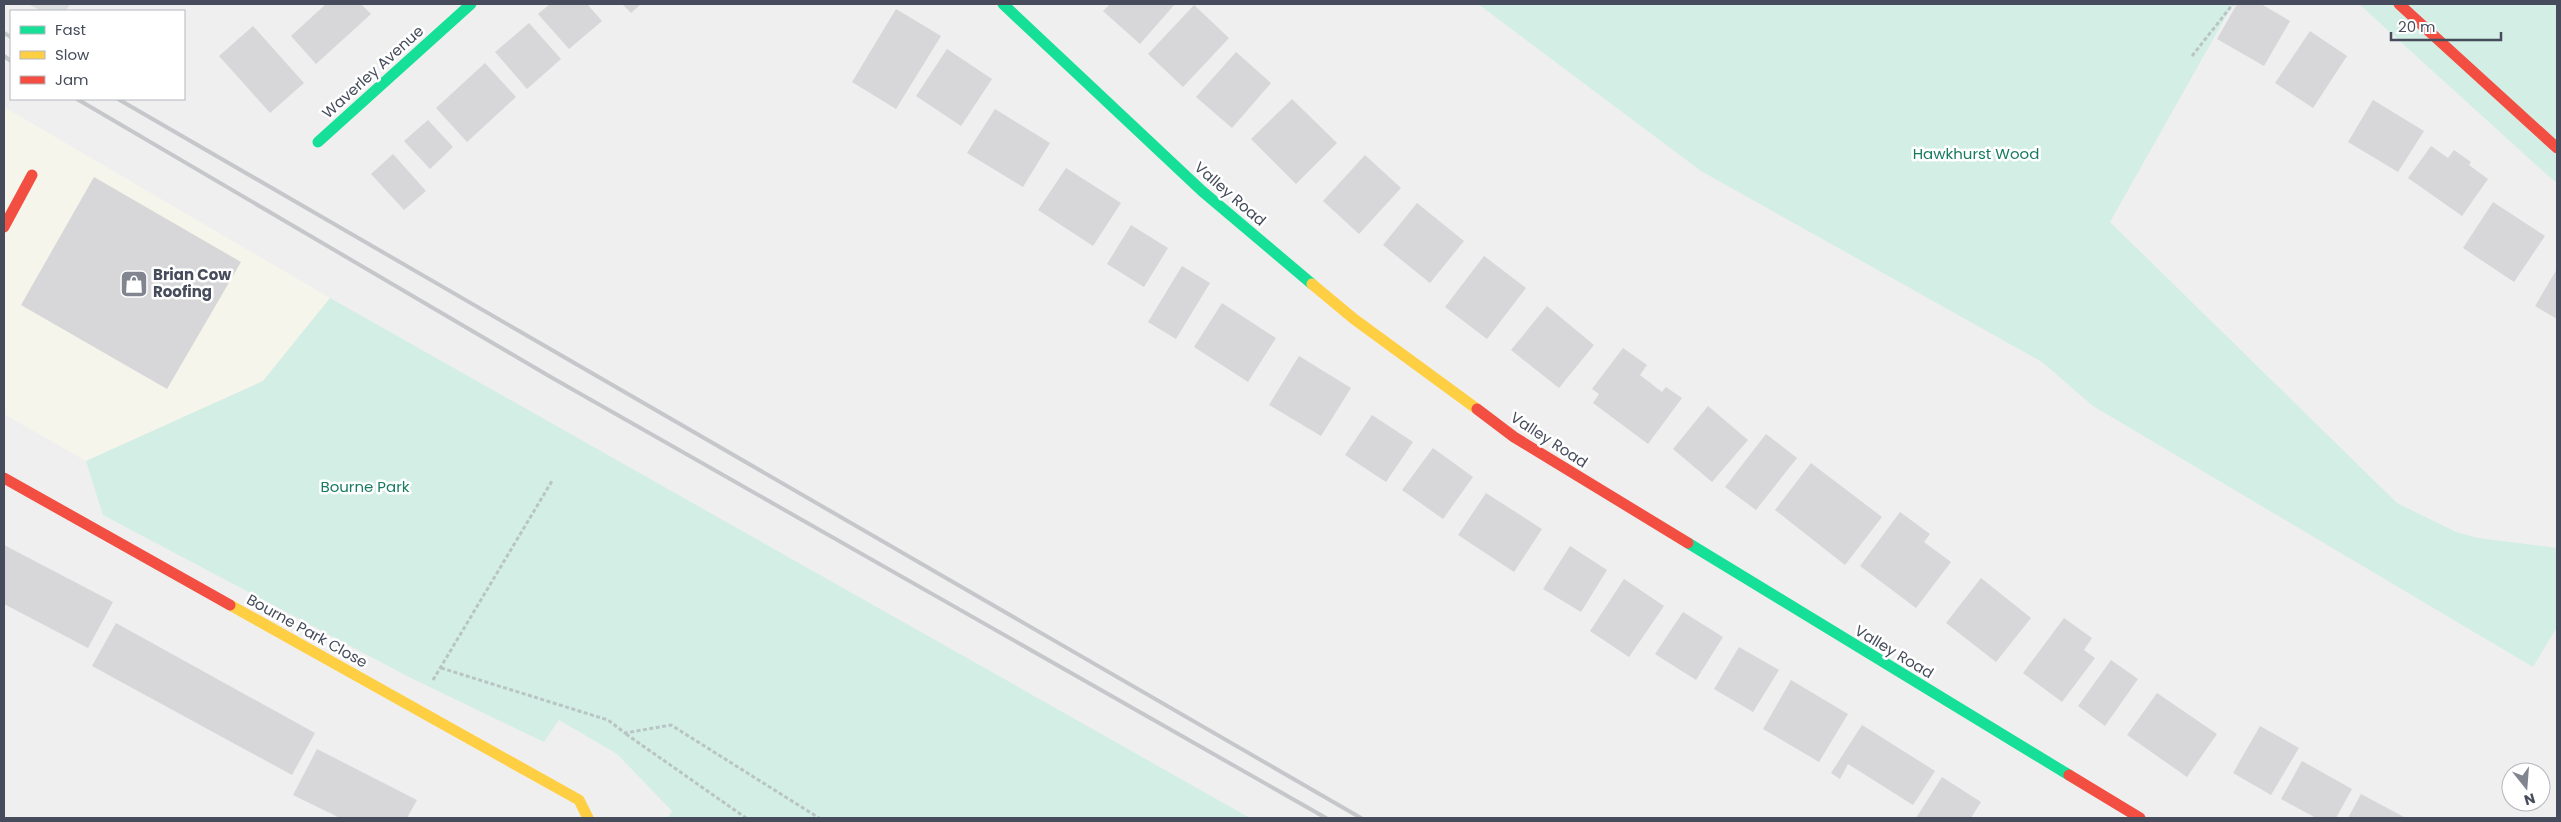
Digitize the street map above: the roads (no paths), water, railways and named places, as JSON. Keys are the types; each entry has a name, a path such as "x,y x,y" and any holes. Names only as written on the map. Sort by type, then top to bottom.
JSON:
{"street":[{"name":"Waverley Avenue","path":"318,142 470,4"},
{"name":"Valley Road","path":"1003,4 1202,191 1354,319 1514,437 2140,818"},
{"path":"2399,4 2557,148"},
{"path":"4,227 32,175"},
{"name":"Bourne Park Close","path":"4,478 579,800 588,818"}],"railway":[{"path":"4,33 10,36"},
{"path":"4,56 10,60"},
{"path":"79,100 549,376 1326,818"},
{"path":"120,100 1361,818"}],"place":[{"name":"Brian Cow Roofing","path":"134,284"}],"park label":[{"name":"Hawkhurst Wood","path":"1976,154"},
{"name":"Bourne Park","path":"365,487"}]}
